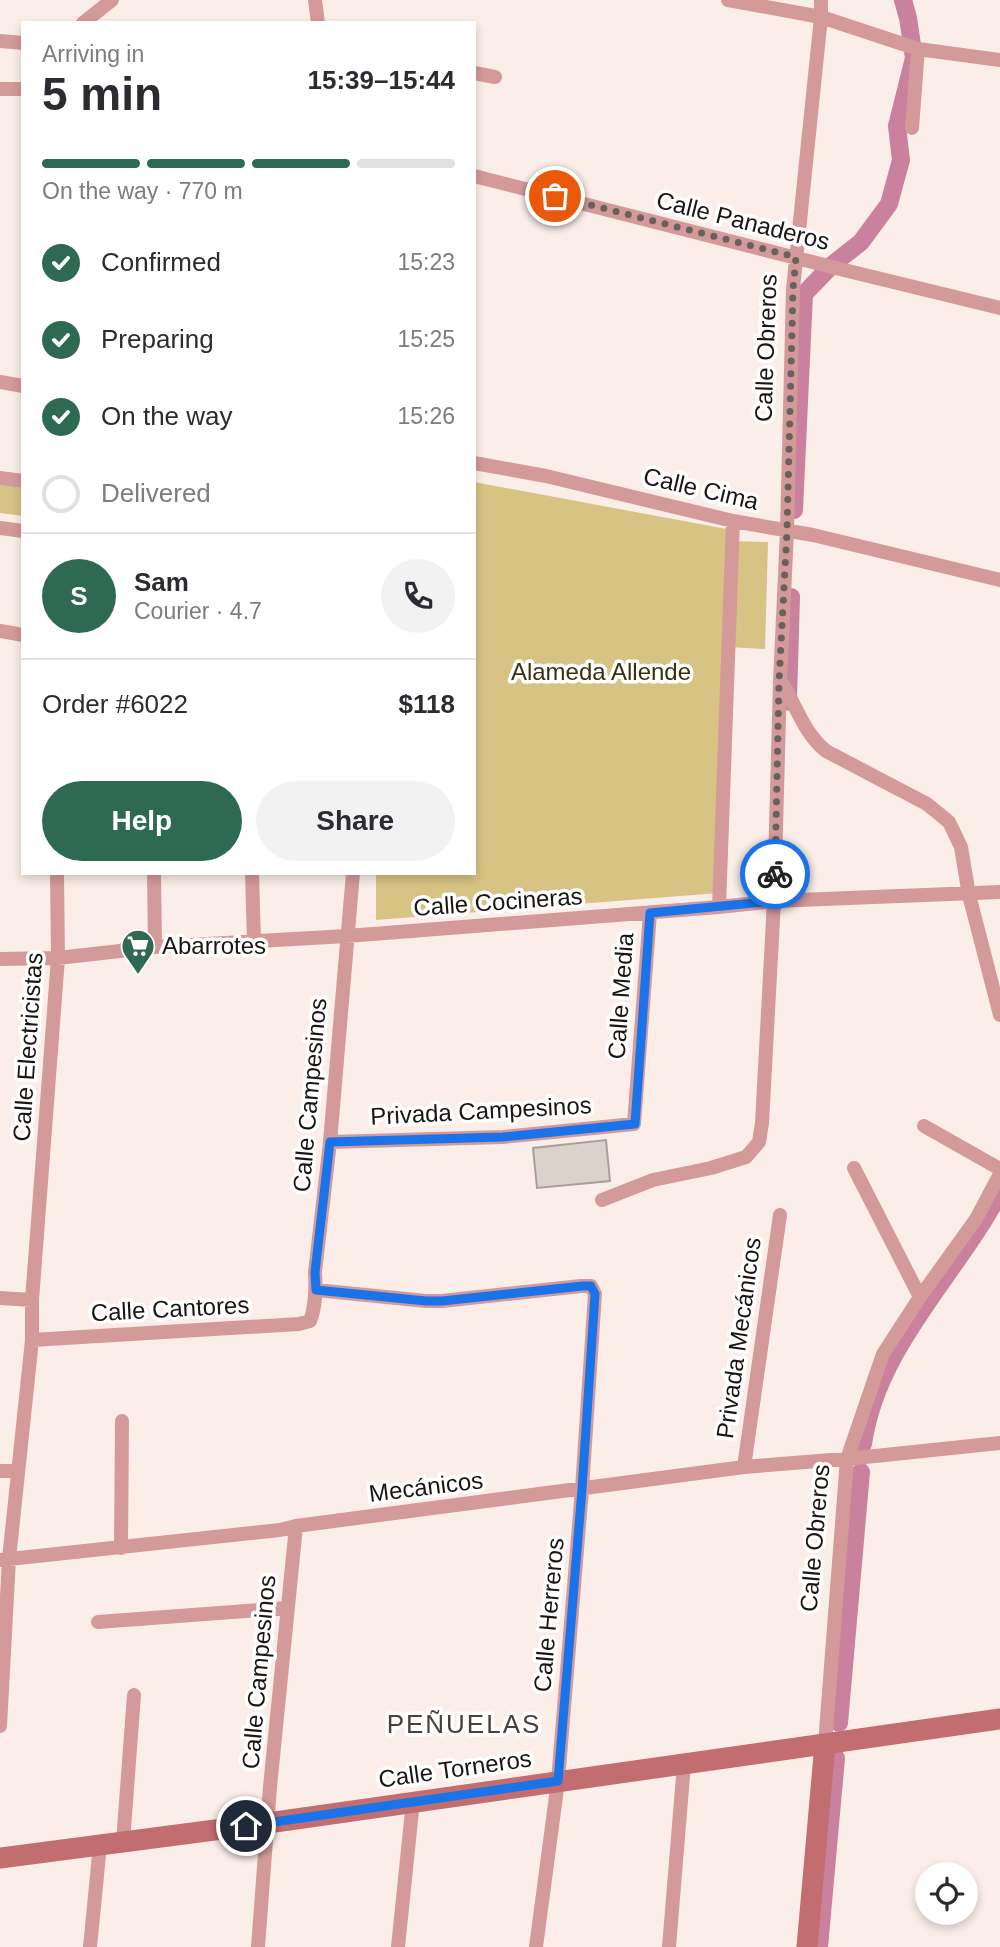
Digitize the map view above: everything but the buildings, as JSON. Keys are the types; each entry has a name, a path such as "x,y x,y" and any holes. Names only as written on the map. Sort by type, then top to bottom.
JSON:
{"street":[{"path":"86,21 112,0"},
{"path":"315,0 318,21"},
{"path":"729,0 821,17 918,49 1000,60"},
{"name":"Calle Obreros","path":"602,1200 653,1180 711,1168 746,1157 759,1142 774,901 792,299 821,0"},
{"path":"0,41 21,43"},
{"path":"912,128 918,49"},
{"path":"476,73 495,77"},
{"path":"0,89 21,89"},
{"name":"Calle Panaderos","path":"476,177 1000,308"},
{"path":"0,382 21,386"},
{"name":"Calle Cima","path":"476,463 546,476 733,521 813,535 1000,580"},
{"path":"0,478 21,481"},
{"path":"719,908 733,521"},
{"path":"0,528 21,531"},
{"path":"0,631 21,635"},
{"path":"779,682 784,686 805,729 825,751 927,804 949,822 961,847 969,895 1000,1015"},
{"name":"Calle Electricistas","path":"0,1726 5,1560 32,1340 32,1300 58,958 57,875"},
{"path":"154,875 155,947"},
{"path":"253,875 254,942"},
{"name":"Calle Campesinos","path":"310,1321 314,1311 315,1272 330,1142 352,875"},
{"name":"Calle Cocineras","path":"0,959 58,958 155,947 347,936 719,908 774,901 1000,892"},
{"name":"Calle Media","path":"635,1124 650,913"},
{"name":"Privada Campesinos","path":"330,1142 503,1137 635,1124"},
{"path":"924,1126 1000,1171"},
{"path":"854,1168 920,1297"},
{"name":"Calle Obreros","path":"807,1947 852,1459 883,1354 976,1219 1000,1171"},
{"name":"Privada Mecánicos","path":"744,1468 779,1215"},
{"name":"Calle Herreros","path":"316,1290 426,1301 591,1286 595,1294 558,1781 536,1947"},
{"path":"0,1298 32,1300"},
{"name":"Calle Cantores","path":"32,1340 299,1324 310,1321"},
{"path":"121,1421 121,1548"},
{"name":"Mecánicos","path":"5,1560 279,1530 744,1468 1000,1443"},
{"path":"0,1471 18,1471"},
{"name":"Calle Campesinos","path":"258,1947 296,1526"},
{"path":"98,1622 287,1608"},
{"path":"123,1842 134,1695"},
{"name":"Calle Torneros","path":"0,1858 268,1823 1000,1719"},
{"path":"668,1947 684,1763"},
{"path":"398,1947 413,1801"},
{"path":"90,1947 100,1844"}],"green space":[{"name":"Alameda Allende","path":"476,482 732,530 733,541 768,542 765,649 729,647 719,893 376,920 376,875 476,875"},
{"path":"0,485 21,488 21,516 0,513"}],"waterway":[{"path":"794,510 804,294 832,265 861,242 889,204 901,160 897,126 914,58 903,0"},
{"path":"790,702 791,597"},
{"path":"863,1444 871,1408 901,1343 1000,1192"},
{"path":"839,1723 861,1472"},
{"path":"819,1947 836,1758"}],"way so far":[{"path":"555,196 796,257 779,682 775,874"}],"place":[{"name":"Abarrotes","path":"138,976"}],"district":[{"name":"PEÑUELAS","path":"464,1724"}],"route":[{"path":"246,1826 558,1781 595,1294 591,1286 582,1286 426,1301 316,1290 315,1272 330,1142 503,1137 635,1124 650,913 774,901 775,874"}]}
